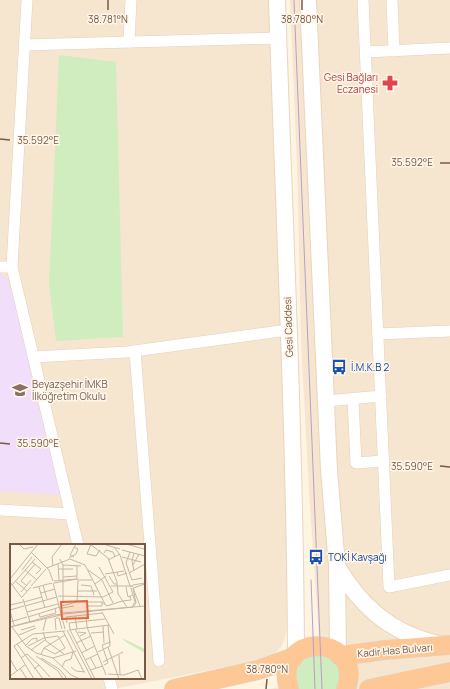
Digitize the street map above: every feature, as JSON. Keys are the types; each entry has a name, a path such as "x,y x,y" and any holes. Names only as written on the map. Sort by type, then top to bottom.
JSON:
{"highway":[{"name":"Kadir Has Bulvarı","path":"339,654 447,645"},
{"path":"174,689 258,670 295,656 305,648 319,646 329,648 339,654 346,664 349,677 346,689"},
{"path":"289,689 287,683 288,669 295,656"},
{"path":"369,689 444,673"}],"main road":[{"name":"Gesi Caddesi","path":"277,0 296,577 295,656"},
{"path":"308,0 329,470 337,566 339,654"},
{"path":"337,566 360,600 378,616 391,625 411,635 447,645"},
{"path":"408,689 444,673"}],"street":[{"path":"27,0 12,267 78,544"},
{"path":"129,42 131,0"},
{"path":"363,0 389,588 450,575"},
{"path":"392,0 394,51"},
{"path":"24,45 278,38"},
{"path":"366,52 450,48"},
{"path":"0,267 12,267"},
{"path":"33,357 135,351 288,330"},
{"path":"378,334 450,331"},
{"path":"135,351 159,661"},
{"path":"326,401 381,396"},
{"path":"353,399 356,463 383,461"},
{"path":"0,510 70,514"},
{"path":"109,679 112,689"}],"shaded area":[{"path":"0,0 273,0 285,430 287,628 284,641 276,652 266,659 114,689 0,689"},
{"path":"290,0 450,0 450,689 269,689 322,680 309,492 301,341 297,164"},
{"name":"Beyazşehir İMKB İlköğretim Okulu","path":"0,273 9,281 17,292 64,487 59,495 0,491"}],"green space":[{"path":"59,55 116,62 123,337 56,341 49,284"},
{"path":"314,654 333,659 340,672 337,689 298,689 295,676 300,662"}],"tram line":[{"path":"294,0 322,689"},
{"path":"311,580 315,689"}],"place":[{"name":"Gesi Bağları Eczanesi","path":"390,83"},
{"name":"İ.M.K.B 2","path":"339,367"},
{"name":"Beyazşehir İMKB İlköğretim Okulu","path":"20,390"},
{"name":"TOKİ Kavşağı","path":"316,557"}]}
